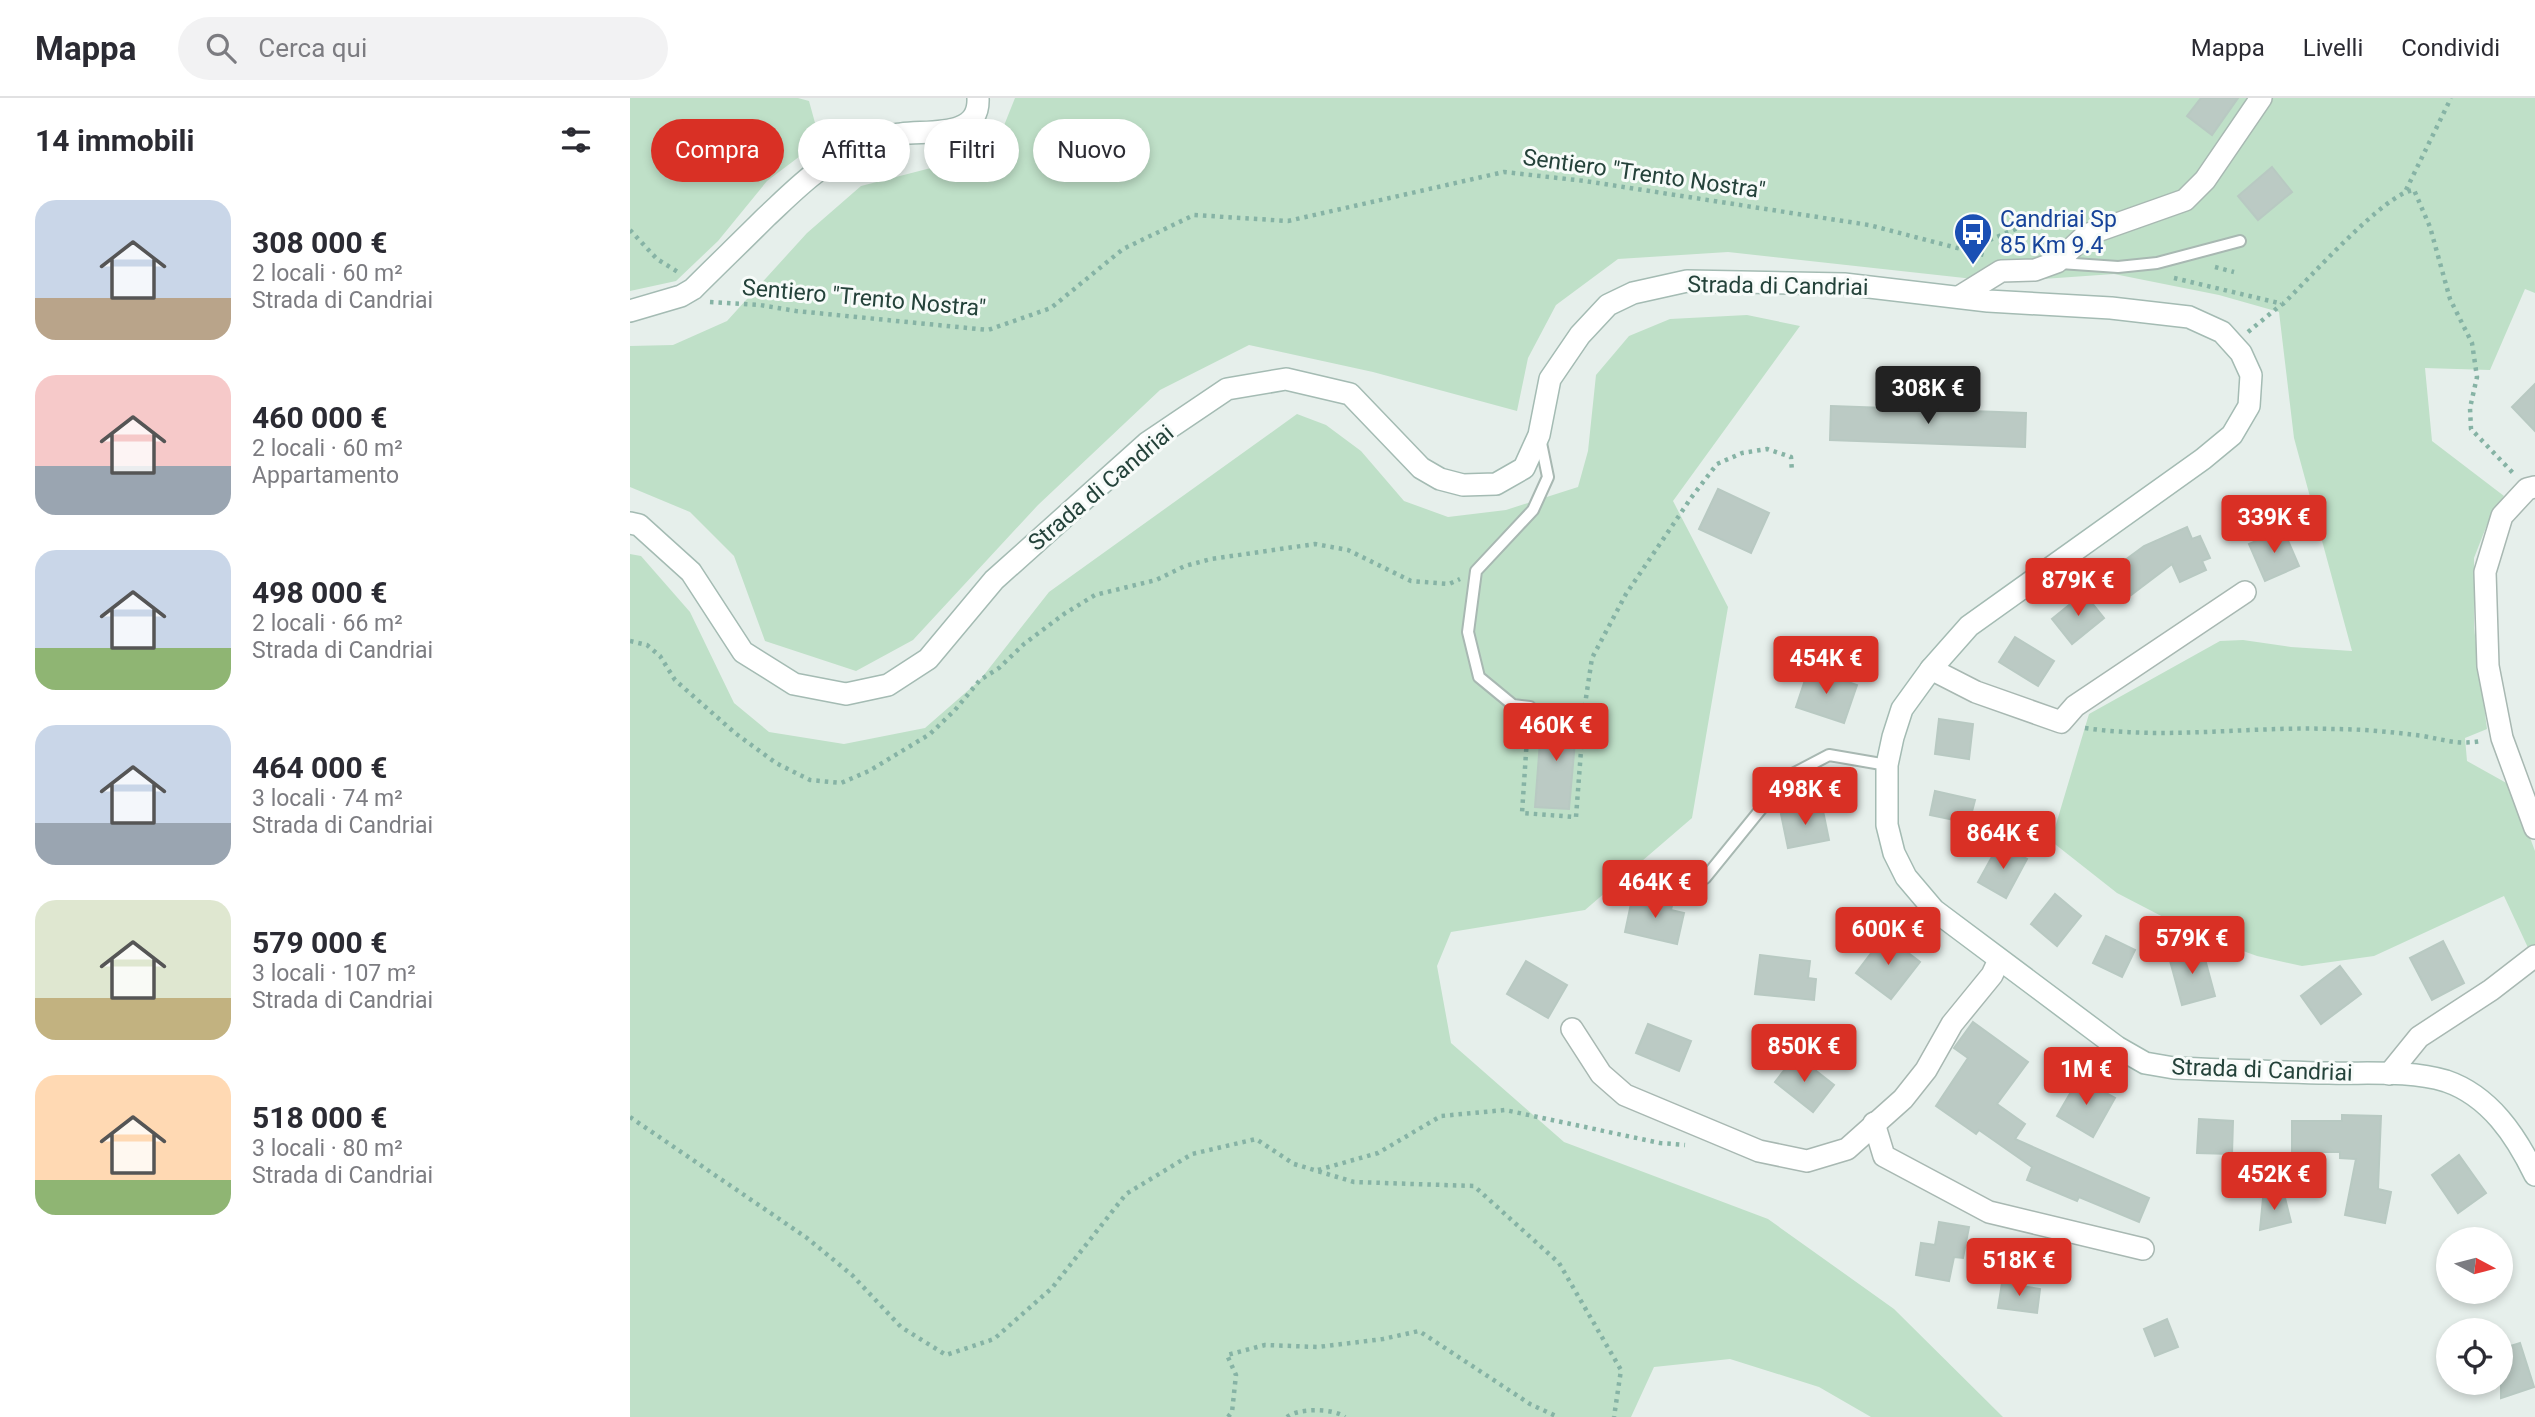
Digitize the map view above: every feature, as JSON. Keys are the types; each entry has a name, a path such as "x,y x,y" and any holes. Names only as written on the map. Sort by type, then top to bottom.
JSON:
{"main road":[{"path":"630,311 681,296 693,289 794,191 839,156 898,134 960,128 975,116 978,98"},
{"path":"1959,297 2001,271 2035,270 2057,262 2086,235 2185,200 2205,180 2261,98"},
{"name":"Strada di Candriai","path":"630,523 639,525 691,572 743,652 794,684 846,694 888,685 928,659 994,580 1147,443 1227,389 1286,379 1350,394 1421,468 1440,479 1463,485 1496,484 1524,468 1539,435 1550,379 1563,357 1608,305 1633,293 1687,281 1844,284 2189,317 2222,332 2241,353 2251,375 2249,407 2232,435 2203,459 1969,626 1931,669 1902,709 1887,765 1887,825 1894,853 1906,877 1934,910 2117,1047 2145,1063 2174,1068 2389,1074 2447,1082 2475,1097 2501,1119 2520,1145 2535,1175"},
{"path":"2531,488 2502,516 2485,572 2485,627 2488,666 2502,738 2535,828"},
{"path":"1931,669 1976,692 2062,722 2075,706 2245,592"},
{"path":"2389,1074 2419,1037 2491,990 2535,956"},
{"path":"1572,1029 1601,1074 1625,1095 1759,1151 1807,1161 1847,1149 1903,1099 1926,1070 1952,1024 1992,975 1999,960"},
{"path":"1874,1123 1884,1156 1989,1212 2143,1249"}],"lane":[{"path":"2057,262 2118,267 2157,263 2240,241"},
{"path":"1530,707 1513,705 1479,677 1468,632 1476,570 1533,510 1548,477 1539,435"},
{"path":"1705,878 1787,777 1829,755 1887,765"}],"path":[{"path":"2233,344 2283,304 2370,218 2406,191 2451,98"},
{"name":"Sentiero \"Trento Nostra\"","path":"630,230 657,259 682,275 693,289 710,302 760,304 796,311 988,330 1051,308 1123,249 1194,215 1288,221 1504,172 1585,181 1869,225 1987,256"},
{"path":"2406,191 2414,190 2425,214 2450,299 2472,343 2477,377 2470,408 2471,429 2531,488"},
{"path":"2163,275 2283,304"},
{"path":"1584,711 1530,707 1522,813 1576,817 1584,711 1592,658 1621,604 1691,498 1717,464 1742,453 1767,449 1791,457 1792,471"},
{"path":"630,641 647,645 653,650 675,680 735,733 776,763 810,780 841,783 870,771 930,734 980,680 999,668 1024,644 1064,614 1095,596 1156,580 1185,566 1211,559 1315,544 1348,550 1411,581 1449,584 1476,570"},
{"path":"2062,722 2114,732 2204,733 2333,729 2423,736 2462,744"},
{"path":"1316,1171 1378,1153 1441,1116 1505,1110 1660,1143 1697,1146"},
{"path":"630,1117 807,1238 852,1275 901,1327 946,1355 994,1339 1052,1288 1126,1194 1192,1154 1256,1139 1294,1164 1354,1182 1474,1186 1559,1263 1621,1370 1614,1417"},
{"path":"1228,1417 1236,1375 1227,1355 1265,1345 1318,1347 1383,1339 1419,1331 1530,1404 1558,1417"},
{"path":"1287,1417 1294,1411 1339,1412 1345,1417"}],"green space":[{"path":"630,98 798,98 809,101 814,119 798,119 798,158 784,168 784,119 651,119 651,182 766,182 718,241 676,281 630,291"},
{"path":"1015,98 2535,98 2535,293 2525,289 2490,370 2425,368 2432,441 2504,496 2490,517 2474,558 2474,628 2487,729 2465,738 2467,761 2510,785 2535,851 2535,947 2530,952 2504,896 2374,956 2302,966 2257,956 2196,934 2117,893 2051,841 2089,714 2220,641 2243,640 2291,647 2352,651 2294,438 2279,312 2219,295 2114,274 2001,282 1728,252 1618,259 1556,305 1528,358 1517,411 1373,372 1249,345 1160,390 1038,505 913,640 856,671 765,641 734,556 690,512 630,487 630,346 673,345 727,321 807,233 861,186 877,182 910,182 910,173 924,170 924,182 1019,182 1019,119 1007,119"},
{"path":"1747,315 1800,326 1673,501 1728,607 1692,818 1585,910 1451,932 1437,966 1451,1043 1564,1142 1768,1219 1894,1309 2003,1417 1871,1417 1819,1387 1730,1359 1654,1367 1631,1417 630,1417 630,554 641,556 690,612 734,703 769,732 844,744 925,728 980,680 1049,592 1297,414 1326,425 1361,451 1404,501 1448,517 1506,510 1578,487 1588,451 1596,375 1629,336 1670,319"}],"building":[{"path":"2201,98 2238,98 2212,135 2187,116"},
{"path":"2272,167 2292,192 2258,220 2238,196"},
{"path":"2535,384 2535,431 2512,407"},
{"path":"1831,406 2026,413 2025,447 1830,440"},
{"path":"1718,489 1769,513 1751,553 1699,529"},
{"path":"2187,527 2192,539 2200,536 2210,558 2202,561 2206,570 2180,582 2172,564 2131,595 2113,569 2144,546"},
{"path":"2283,529 2299,566 2265,581 2249,544"},
{"path":"2084,593 2104,618 2072,644 2052,619"},
{"path":"2015,637 2054,661 2038,686 1999,662"},
{"path":"1809,668 1857,685 1844,723 1796,707"},
{"path":"1542,716 1577,719 1569,809 1535,807"},
{"path":"1939,719 1973,724 1969,759 1935,754"},
{"path":"1935,791 1975,800 1969,823 1930,815"},
{"path":"1822,806 1829,840 1788,848 1781,814"},
{"path":"1999,844 2027,859 2006,898 1978,882"},
{"path":"2055,894 2081,916 2057,946 2031,924"},
{"path":"1650,896 1673,901 1671,910 1684,913 1677,944 1625,932 1632,899 1648,903"},
{"path":"1885,935 1920,962 1891,999 1856,973"},
{"path":"2106,936 2135,950 2122,977 2093,963"},
{"path":"2443,941 2464,983 2432,1000 2410,958"},
{"path":"2202,948 2215,996 2182,1005 2169,957"},
{"path":"1760,955 1810,961 1808,978 1816,979 1814,1000 1755,994"},
{"path":"1526,961 1567,985 1548,1018 1507,994"},
{"path":"2340,966 2361,994 2321,1024 2301,996"},
{"path":"1973,1022 2028,1062 1997,1104 2025,1124 2015,1139 2149,1198 2139,1222 2079,1197 2077,1201 2027,1180 2032,1167 1979,1130 1976,1134 1936,1106 1968,1058 1954,1048"},
{"path":"1648,1024 1691,1041 1679,1071 1636,1053"},
{"path":"1796,1055 1834,1085 1813,1112 1775,1082"},
{"path":"2079,1078 2115,1098 2093,1137 2057,1116"},
{"path":"2342,1115 2381,1116 2378,1189 2391,1192 2385,1223 2345,1215 2356,1159 2340,1158 2340,1152 2292,1152 2292,1121 2342,1121"},
{"path":"2199,1119 2233,1121 2232,1154 2197,1153"},
{"path":"2459,1155 2486,1193 2458,1213 2432,1175"},
{"path":"2284,1194 2291,1222 2260,1230 2263,1198"},
{"path":"1939,1222 1969,1227 1963,1258 1954,1257 1949,1281 1916,1275 1921,1243 1935,1245"},
{"path":"2002,1283 2040,1289 2037,1313 1998,1308"},
{"path":"2167,1319 2178,1347 2155,1356 2144,1329"},
{"path":"2520,1343 2534,1387 2513,1394 2513,1345"}],"place":[{"name":"Candriai Sp 85 Km 9.4","path":"1973,266"}]}
